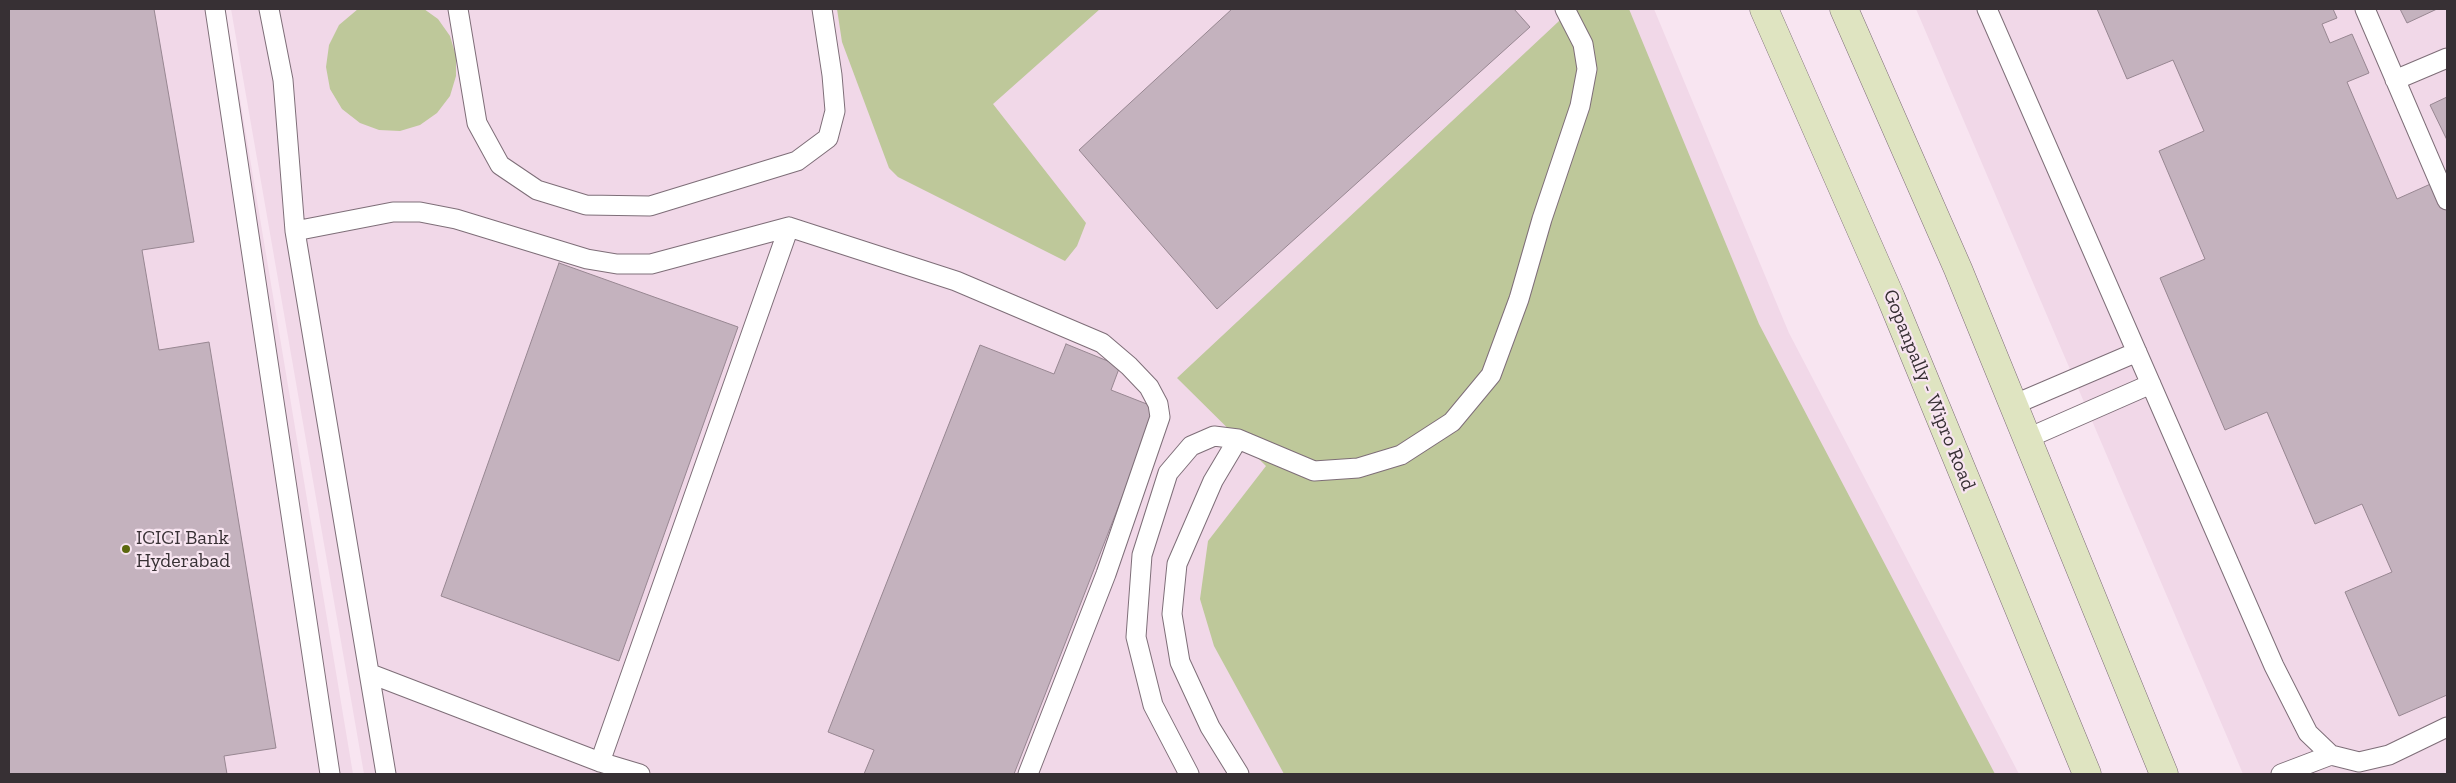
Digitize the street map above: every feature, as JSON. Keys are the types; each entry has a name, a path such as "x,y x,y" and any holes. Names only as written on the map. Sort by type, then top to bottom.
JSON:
{"main road":[{"name":"Gopanpally - Wipro Road","path":"1764,9 1891,298 2088,774"},
{"path":"1844,9 1958,269 2164,774"}],"lane":[{"path":"215,9 330,774"},
{"path":"269,9 283,80 296,231 371,674 386,774"},
{"path":"458,9 477,123 500,165 537,190 586,206 650,206 796,161 828,138 835,111 822,9"},
{"path":"1189,774 1153,705 1136,637 1142,555 1168,473 1191,446 1214,436 1238,439 1314,471 1358,468 1401,455 1452,422 1491,375 1519,299 1542,219 1580,106 1588,69 1583,44 1565,9"},
{"path":"1987,9 2274,666 2308,734 2331,755 2359,762 2389,755 2447,727"},
{"path":"2365,9 2447,200"},
{"path":"2395,80 2447,58"},
{"path":"296,231 393,212 420,212 456,219 587,259 617,264 651,264 789,227 956,281 1102,343 1130,366 1149,387 1158,404 1160,417 1106,574 1028,774"},
{"path":"600,762 789,227"},
{"path":"2013,405 2137,352"},
{"path":"2028,438 2151,384"},
{"path":"1238,439 1213,481 1177,564 1172,614 1180,662 1210,727 1239,774"},
{"path":"371,674 600,762 640,774"},
{"path":"2281,774 2331,755"}],"shaded area":[{"name":"ICICI Bank Hyderabad","path":"9,9 225,9 353,774 9,774"},
{"path":"231,9 1654,9 1789,333 2019,774 364,774"},
{"path":"1916,9 2447,9 2447,774 2243,774"}],"green space":[{"path":"358,9 424,9 438,19 450,36 456,56 456,76 450,96 437,113 420,125 400,131 379,130 360,123 342,109 330,89 326,67 329,45 339,25"},
{"path":"837,9 1100,9 993,104 1086,223 1077,246 1065,261 898,177 889,168 842,42"},
{"path":"1570,9 1629,9 1759,324 1995,774 1284,774 1214,646 1200,599 1208,541 1266,466 1177,378"}],"building":[{"name":"ICICI Bank Hyderabad","path":"9,9 154,9 194,242 142,250 159,350 209,342 276,748 224,756 227,774 9,774"},
{"path":"1232,9 1514,9 1530,27 1217,309 1079,150"},
{"path":"2097,9 2333,9 2337,18 2322,24 2330,43 2352,34 2369,73 2347,82 2397,199 2435,182 2447,211 2447,695 2399,716 2345,592 2392,572 2362,504 2315,524 2267,412 2225,430 2160,278 2205,259 2159,151 2204,131 2173,60 2127,79"},
{"path":"2400,9 2437,9 2407,23"},
{"path":"2447,97 2447,140 2430,105"},
{"path":"559,263 738,327 619,661 441,596"},
{"path":"1066,344 1120,366 1111,390 1157,408 1014,774 864,774 874,750 828,732 980,345 1054,374"}],"place":[{"name":"ICICI Bank Hyderabad","path":"126,549"}]}
